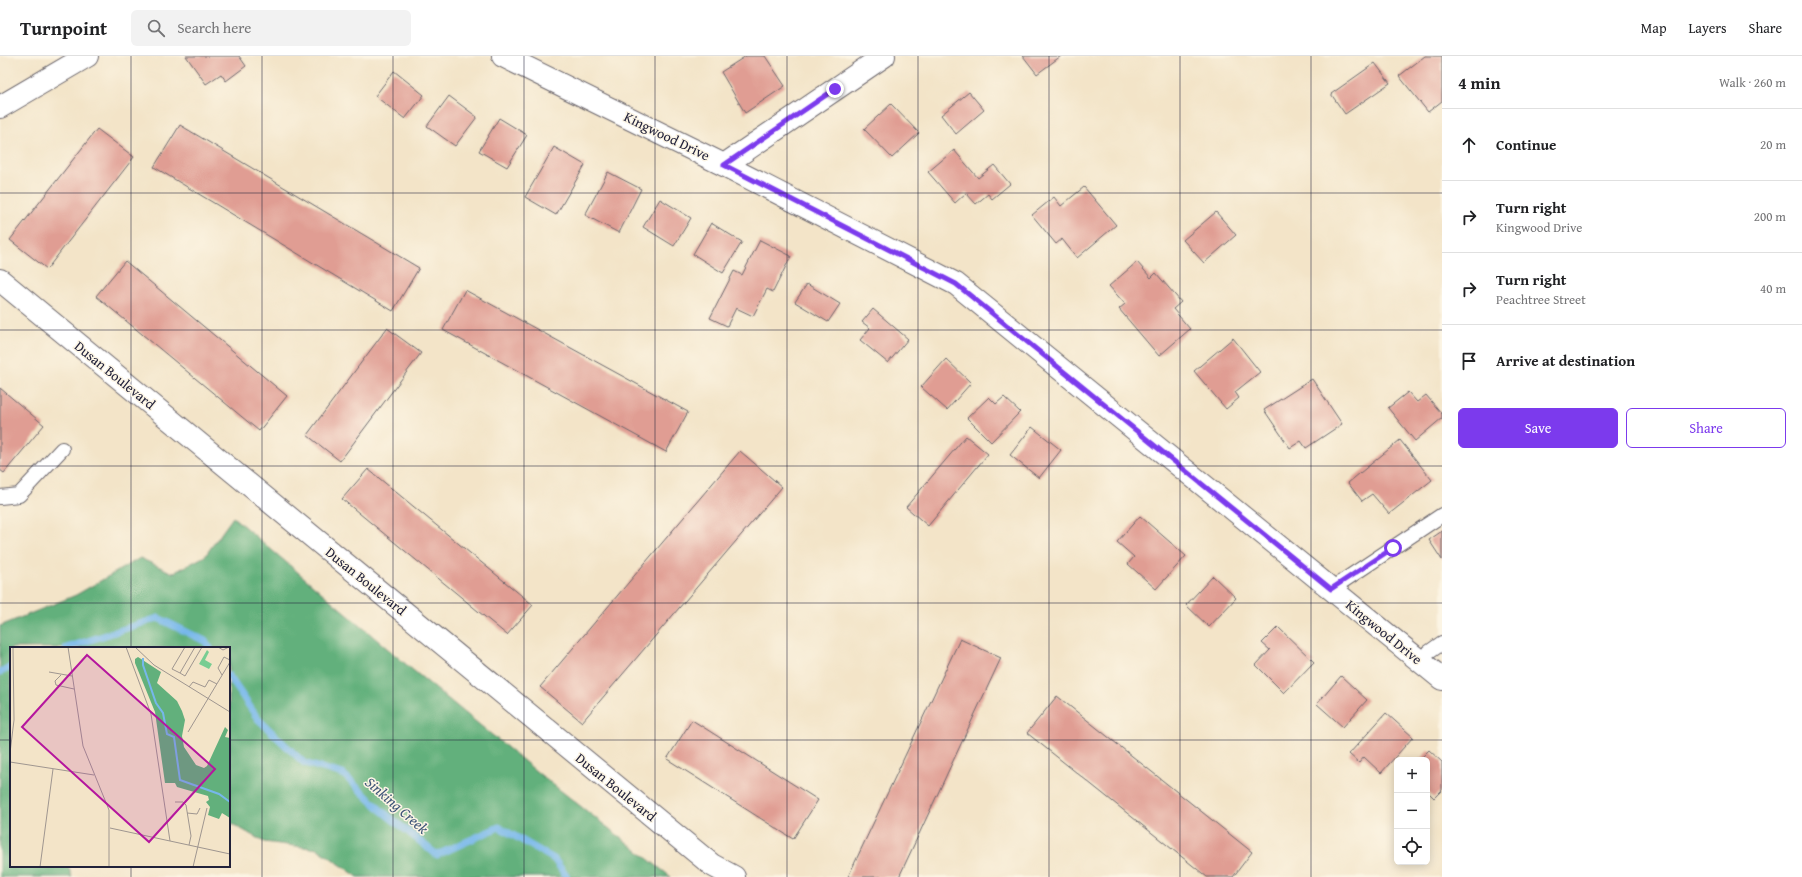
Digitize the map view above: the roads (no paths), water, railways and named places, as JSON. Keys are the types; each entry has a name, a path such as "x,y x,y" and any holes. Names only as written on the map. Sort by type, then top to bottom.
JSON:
{"street":[{"path":"0,107 87,56"},
{"name":"Kingwood Drive","path":"503,56 724,165 956,284 1442,680"},
{"path":"724,165 884,56"},
{"name":"Dusan Boulevard","path":"0,280 706,860 734,877"}],"lane":[{"path":"0,496 19,495 62,449"},
{"path":"1331,589 1442,515"},
{"path":"1418,660 1442,643"}],"waterway":[{"name":"Sinking Creek","path":"69,647 158,618 205,641 209,647"},
{"name":"Sinking Creek","path":"0,672 10,667"},
{"name":"Sinking Creek","path":"230,677 258,719 304,763 343,774 382,811 437,855 499,827 554,859 567,877"}]}
